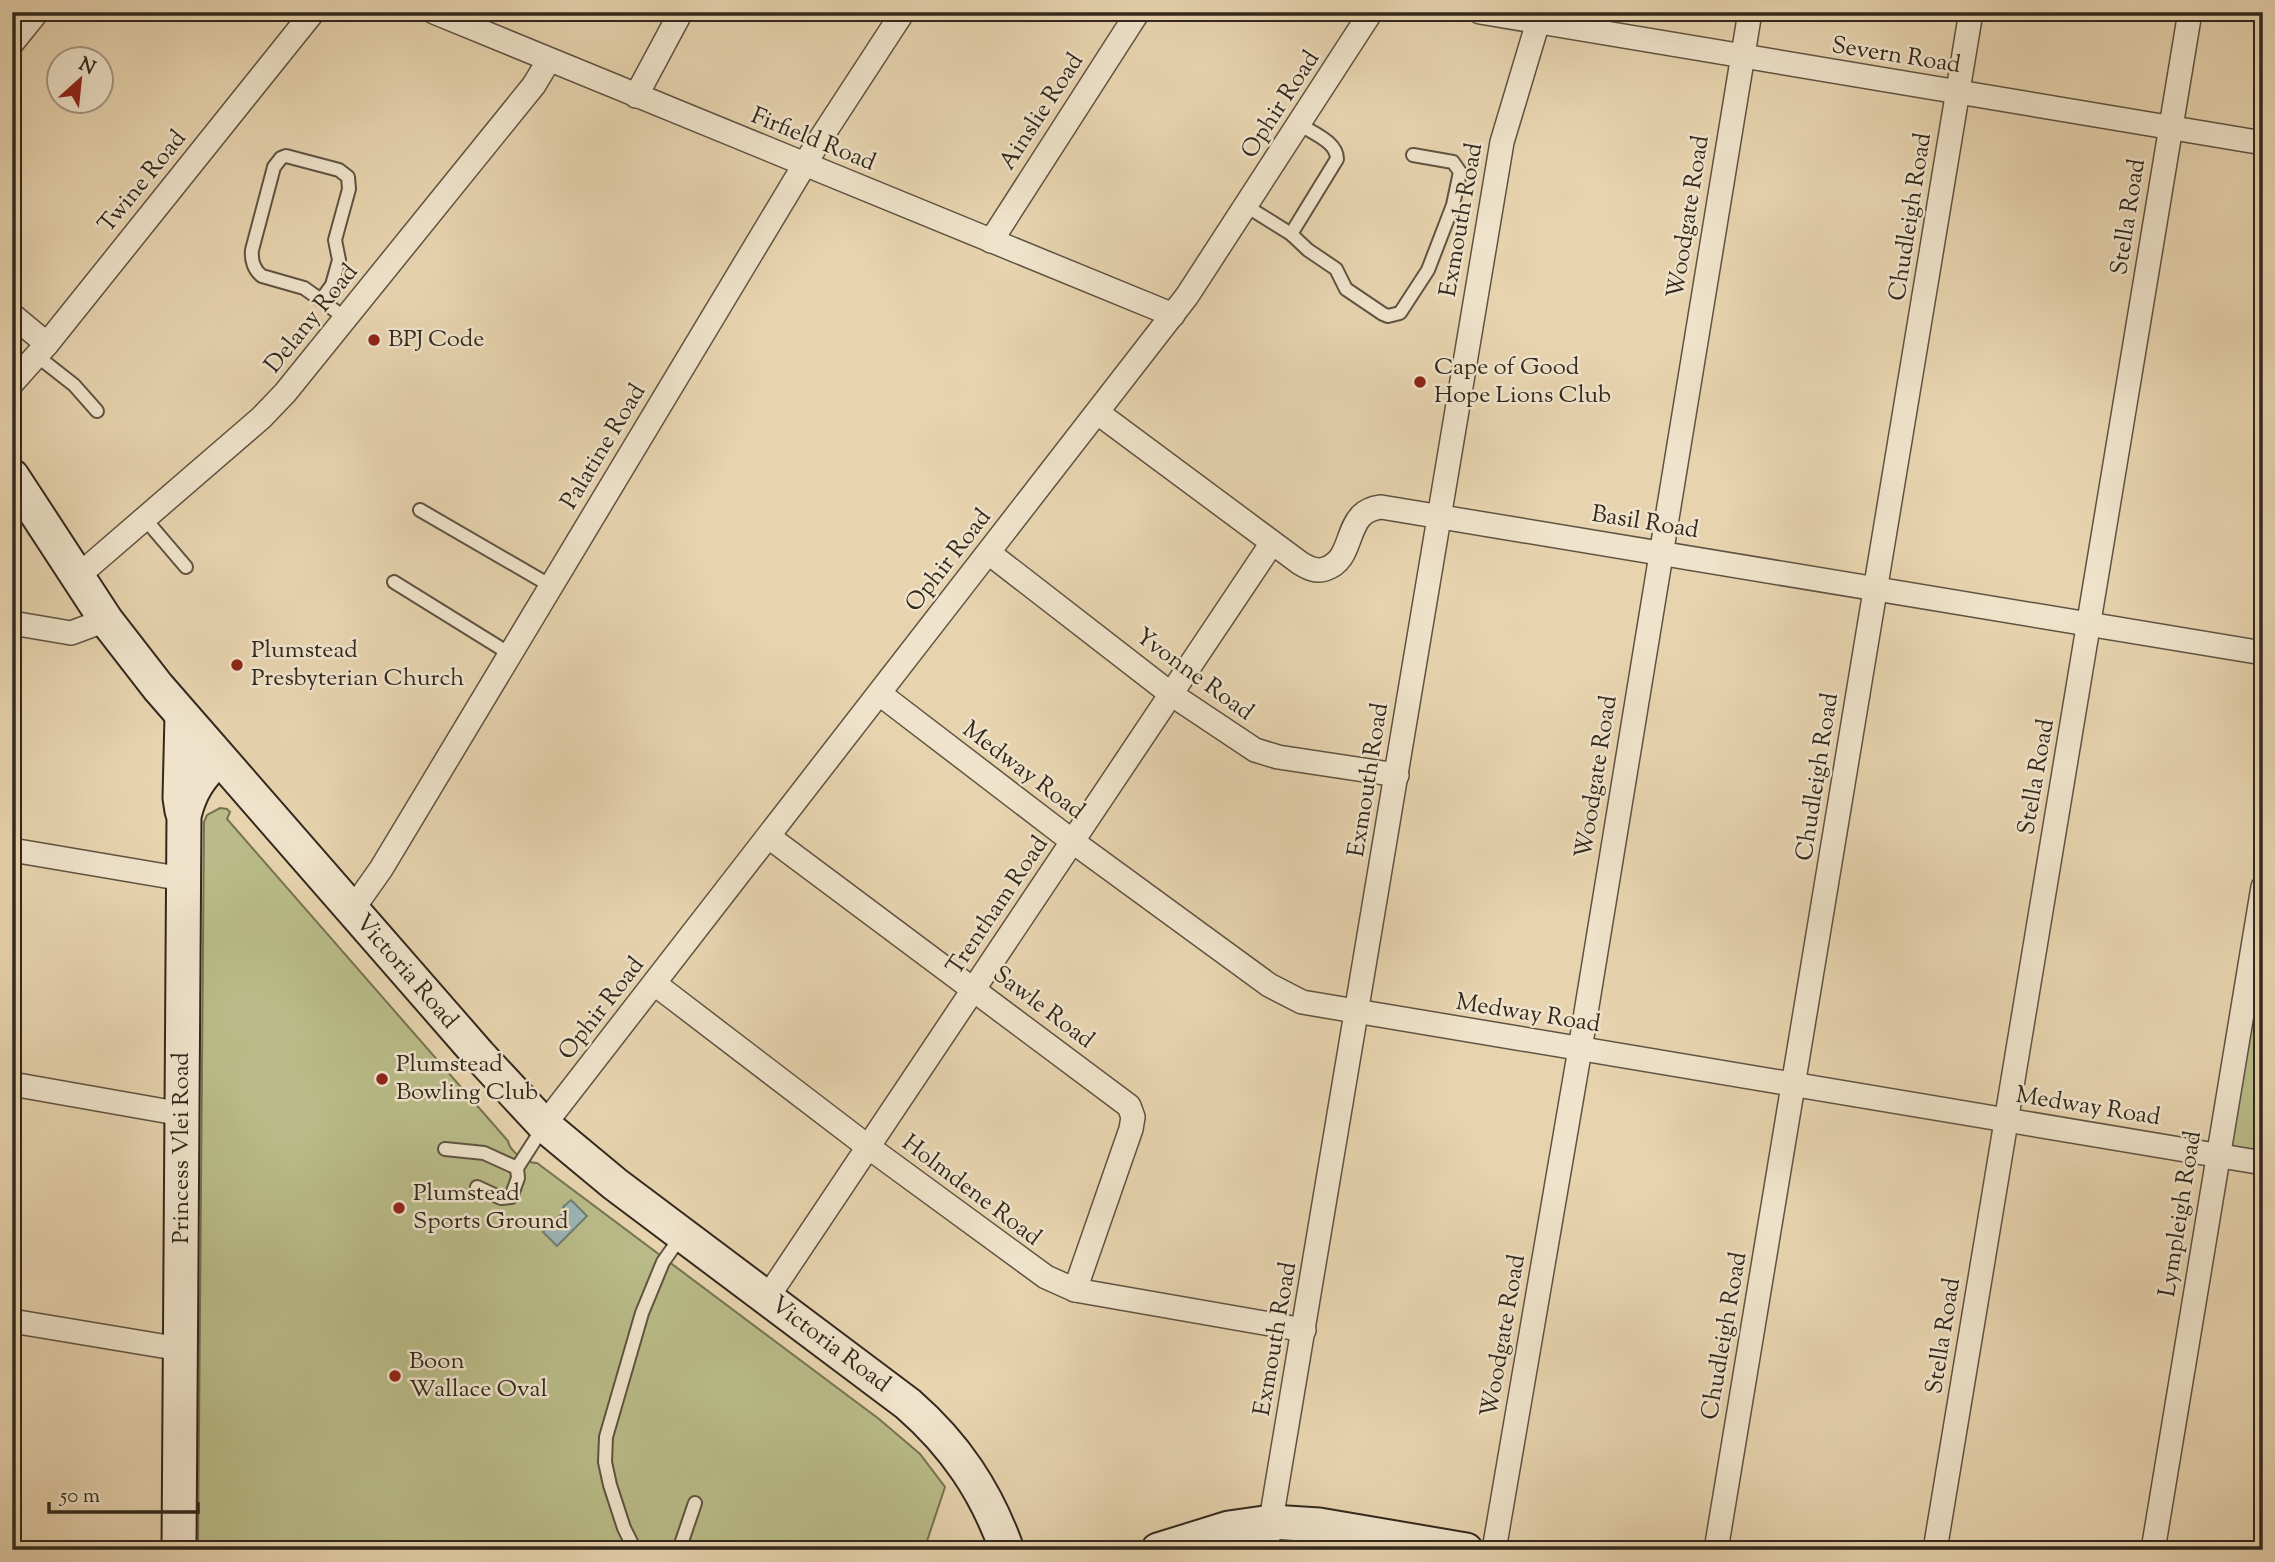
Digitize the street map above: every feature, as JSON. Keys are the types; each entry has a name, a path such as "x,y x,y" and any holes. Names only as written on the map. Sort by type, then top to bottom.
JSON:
{"street":[{"path":"12,43 37,12"},
{"name":"Twine Road","path":"12,383 42,350 313,12"},
{"name":"Firfield Road","path":"433,12 1173,315"},
{"path":"636,96 681,12"},
{"name":"Palatine Road","path":"352,910 381,869 804,164 902,12"},
{"name":"Ainslie Road","path":"990,241 1138,12"},
{"name":"Ophir Road","path":"544,1125 1188,296 1371,12"},
{"name":"Severn Road","path":"1480,12 2263,143"},
{"name":"Woodgate Road","path":"1494,1550 1580,1049 1750,12"},
{"name":"Chudleigh Road","path":"1716,1550 1972,12"},
{"name":"Stella Road","path":"1935,1550 2190,12"},
{"name":"Exmouth Road","path":"1269,1536 1502,142 1538,22"},
{"name":"Delany Road","path":"78,576 261,418 285,393 534,85 550,60"},
{"path":"12,315 42,350"},
{"name":"Basil Road","path":"1098,413 1272,543 1306,567 1320,570 1339,561 1359,519 1368,510 1381,507 2263,653"},
{"name":"Victoria Road","path":"12,476 106,620 182,716 478,1055 544,1125 615,1184 908,1404 942,1435 979,1487 996,1520 1007,1550"},
{"name":"Trentham Road","path":"767,1298 1272,543"},
{"name":"Yvonne Road","path":"989,553 1171,694 1255,750 1279,757 1397,775"},
{"path":"12,622 71,633 106,620"},
{"name":"Medway Road","path":"880,694 1072,841 1281,993 1302,1002 2263,1163"},
{"path":"182,716 180,798 184,816"},
{"name":"Princess Vlei Road","path":"179,1550 184,816 195,786 219,758"},
{"name":"Sawle Road","path":"769,837 1121,1098 1131,1111 1131,1129 1075,1290"},
{"path":"12,850 183,879"},
{"name":"Lympleigh Road","path":"2153,1550 2263,887"},
{"name":"Holmdene Road","path":"655,984 1032,1269 1075,1290 1304,1330"},
{"path":"12,1084 182,1114"},
{"path":"12,1321 180,1349"},
{"path":"1158,1550 1229,1528 1269,1536 1319,1525 1466,1550"}],"lane":[{"path":"1291,234 1337,159 1337,153 1331,144 1299,124"},
{"path":"1246,206 1291,234 1307,250 1336,269 1349,291 1383,314 1388,316 1400,313 1428,270 1460,179 1460,172 1454,162 1413,155"},
{"path":"321,300 331,286 338,262 335,238 350,183 339,170 286,156 274,167 252,259 262,276 304,288 346,319"},
{"path":"42,350 97,411"},
{"path":"419,510 551,586"},
{"path":"145,519 186,567"},
{"path":"394,582 510,654"},
{"path":"477,1187 501,1199 508,1199 517,1182 517,1168 544,1125"},
{"path":"445,1149 484,1153 517,1168"},
{"path":"635,1550 624,1528 610,1485 606,1437 642,1313 663,1262 683,1235"},
{"path":"679,1550 695,1503"}],"green space":[{"name":"Plumstead Sports Ground","path":"220,808 230,812 227,819 508,1141 515,1153 537,1163 879,1419 920,1454 945,1487 924,1550 198,1550 204,822 207,815"},
{"path":"2263,942 2263,1158 2228,1152"}],"water":[{"path":"571,1200 587,1216 557,1246 543,1232 566,1210 563,1207"}],"place":[{"name":"BPJ Code","path":"374,340"},
{"name":"Cape of Good Hope Lions Club","path":"1420,382"},
{"name":"Plumstead Presbyterian Church","path":"237,665"},
{"name":"Plumstead Bowling Club","path":"382,1079"},
{"name":"Plumstead Sports Ground","path":"399,1208"},
{"name":"Boon Wallace Oval","path":"395,1376"}]}
